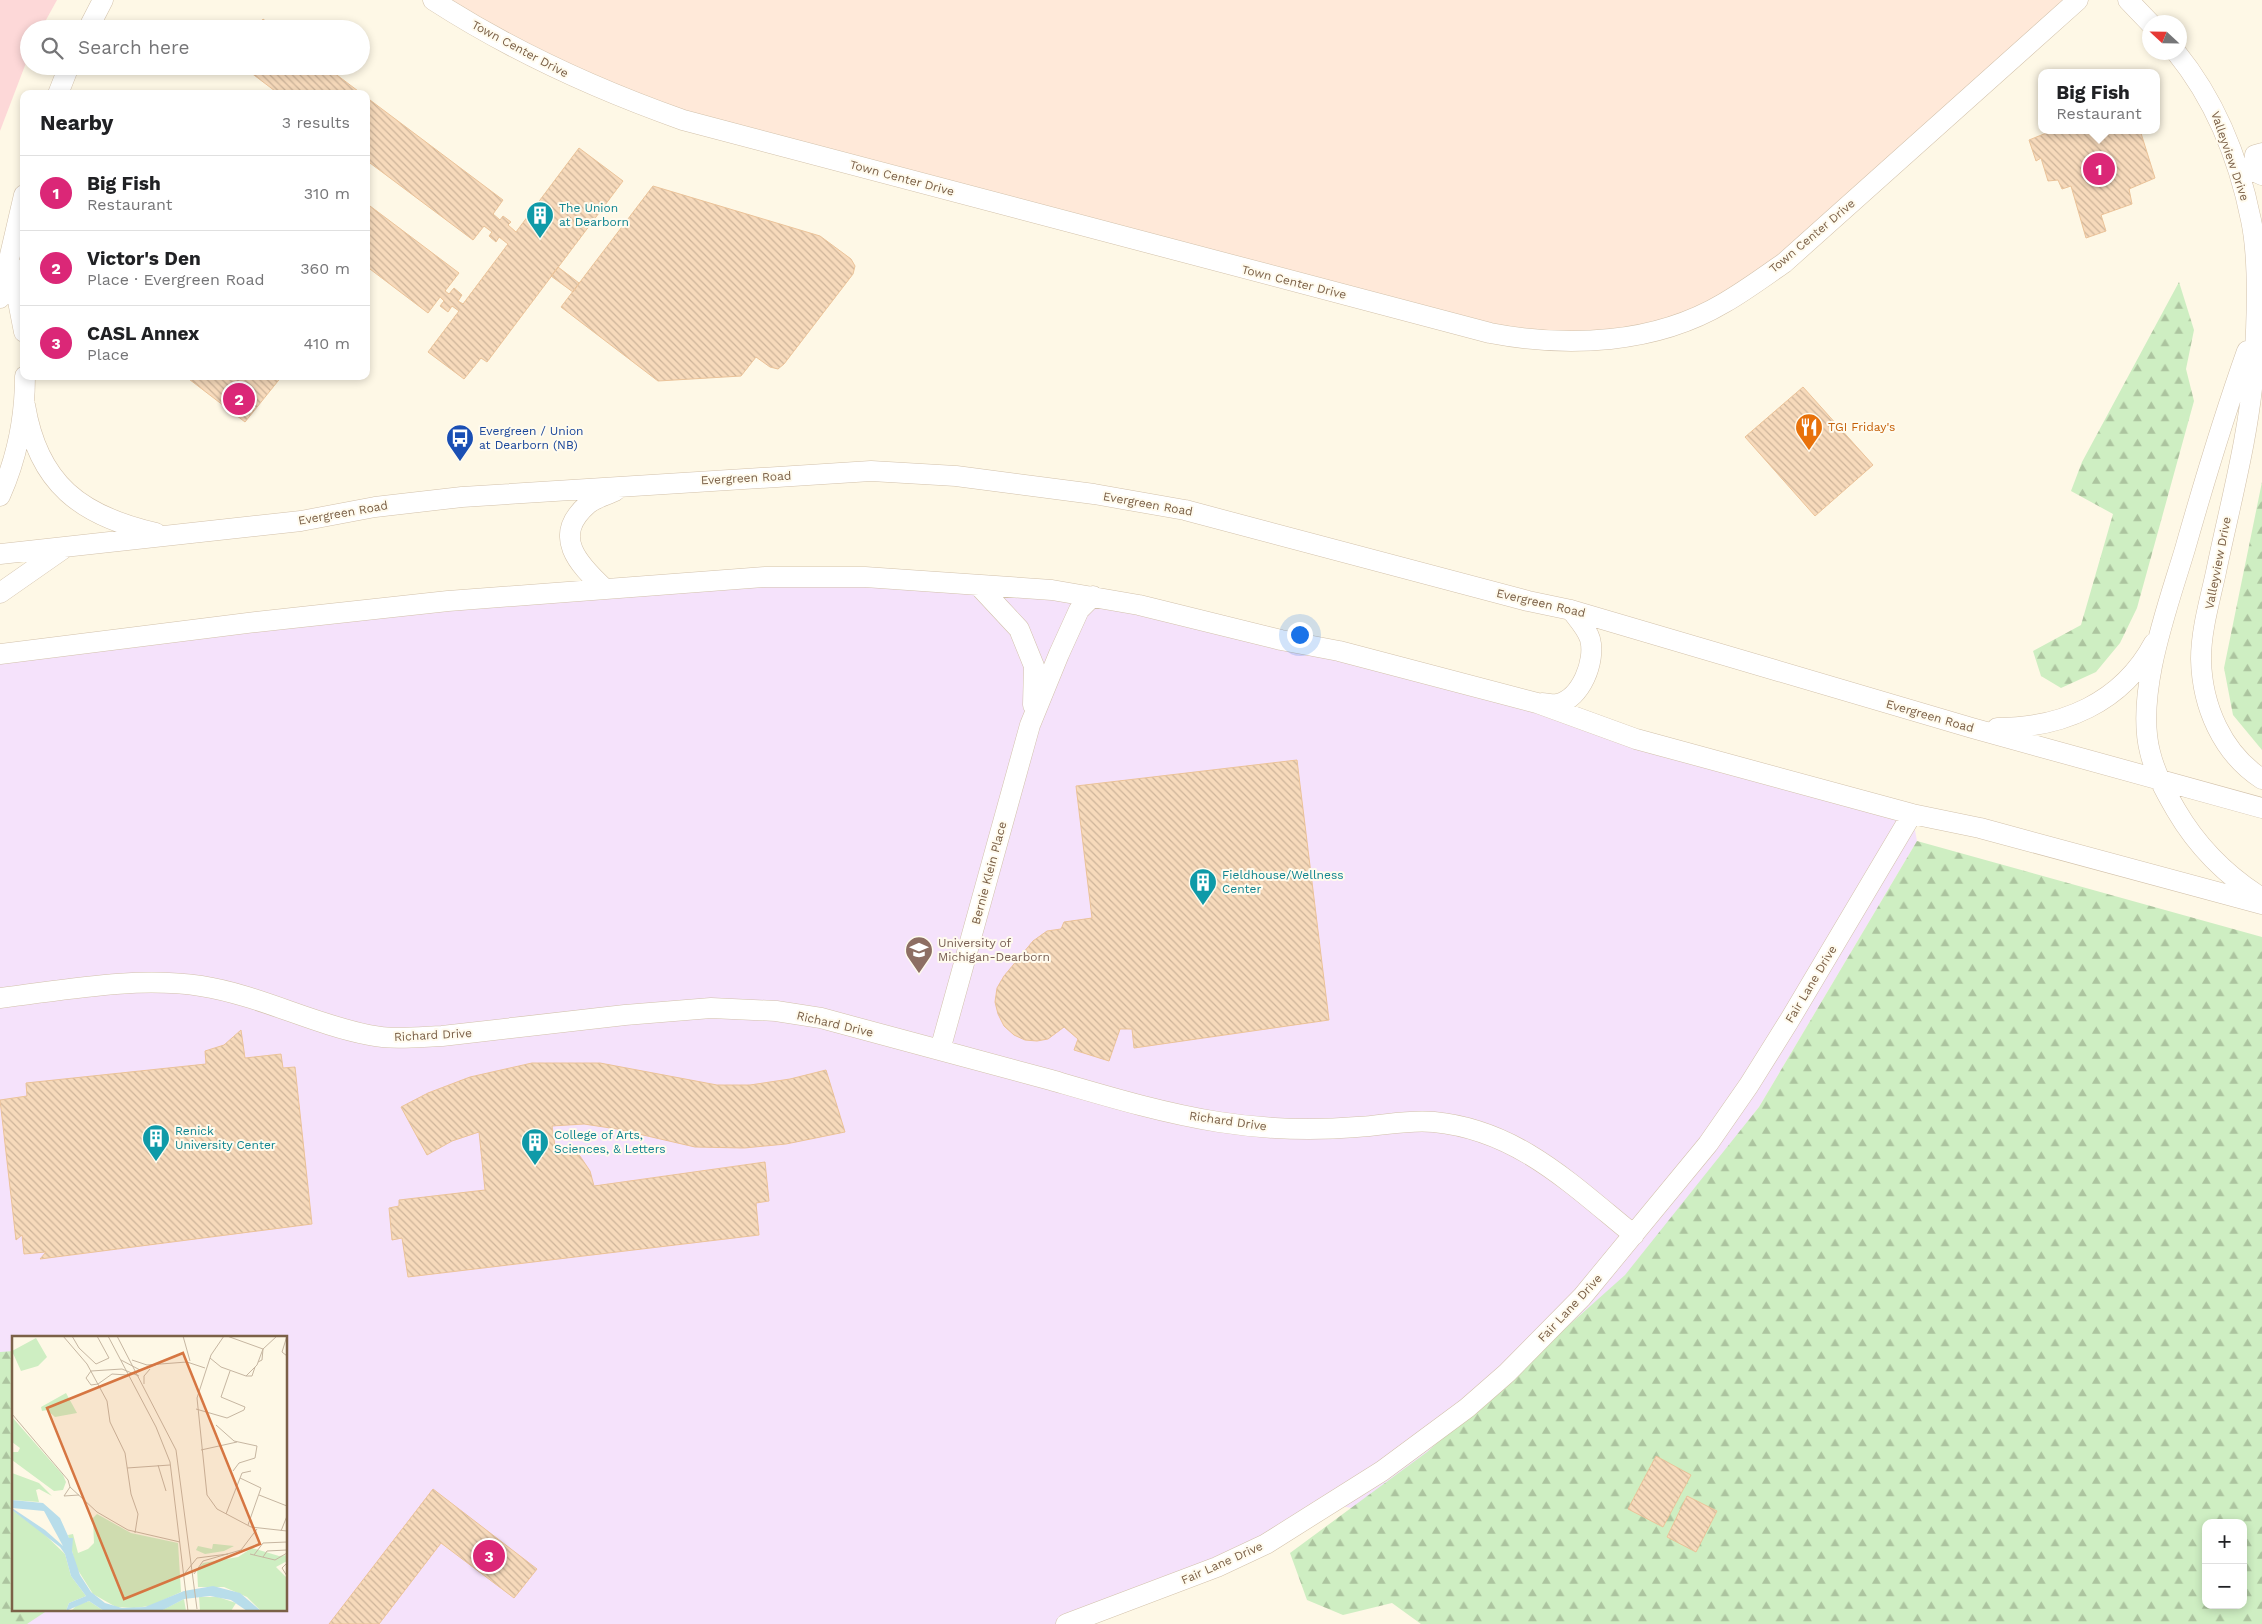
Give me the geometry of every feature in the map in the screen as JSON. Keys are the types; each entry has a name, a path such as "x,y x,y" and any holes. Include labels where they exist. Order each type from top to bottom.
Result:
{"street":[{"path":"93,20 103,0"},
{"name":"Town Center Drive","path":"433,0 514,49 566,74 624,99 683,120 744,138 1490,332 1544,341 1572,342 1633,336 1660,330 1702,314 1732,298 1784,262 2078,0"},
{"path":"2128,0 2142,15"},
{"name":"Valleyview Drive","path":"2181,60 2211,103 2251,174 2256,275 2254,367 2247,420 2208,607 2201,660 2207,700 2223,740 2234,754 2262,778"},
{"path":"60,90 65,75"},
{"path":"2251,174 2255,155 2262,153"},
{"path":"0,298 20,211"},
{"path":"9,256 20,312"},
{"name":"Valleyview Drive","path":"2254,330 2228,406 2160,630 2146,705 2149,750 2159,780 2180,818 2209,856 2245,887 2262,898"},
{"path":"25,380 25,405 29,428 38,455 50,474 70,495 88,509 108,519 170,536"},
{"path":"0,496 17,449 25,405"},
{"name":"Evergreen Road","path":"0,554 301,521 375,507 454,498 871,471 956,476 1094,494 1184,510 1528,602 1571,610 1972,728 2262,808"},
{"path":"606,589 585,570 572,553 569,532 576,516 589,503 626,486"},
{"path":"0,592 66,547"},
{"path":"0,654 256,622 439,602 765,577 865,577 1052,590 1139,605 1281,640 1339,651 1537,703 1636,739 1912,814 1980,828 2262,904"},
{"name":"Bernie Klein Place","path":"978,585 1018,628 1034,666 1034,696 1030,725"},
{"name":"Bernie Klein Place","path":"940,1050 1030,725 1079,610 1093,596"},
{"path":"1537,703 1558,704 1573,694 1586,677 1591,660 1590,639 1571,610"},
{"name":"Valleyview Drive","path":"1972,728 2023,728 2048,724 2072,717 2094,705 2115,690 2133,673 2149,653 2160,630"},
{"name":"Fair Lane Drive","path":"1066,1624 1245,1555 1382,1471 1460,1413 1507,1373 1562,1320 1708,1144 1749,1085 1912,814"},
{"name":"Richard Drive","path":"0,998 127,983 175,983 202,986 237,994 370,1036 402,1038 442,1036 683,1010 744,1009 821,1018 1158,1110 1219,1122 1316,1129 1357,1128 1414,1121 1454,1124 1510,1143 1543,1161 1634,1235"}],"shaded area":[{"path":"0,0 57,0 46,20 20,20 21,75 0,131"},
{"path":"433,0 2078,0 1784,262 1702,314 1544,341 683,120"},
{"name":"University of Michigan-Dearborn","path":"764,581 1019,593 1137,614 1354,664 1912,814 1917,841 1759,1107 1642,1257 1511,1399 1360,1509 1331,1505 1066,1624 0,1624 0,659 255,626"}],"green space":[{"path":"2179,282 2194,330 2186,369 2194,401 2137,608 2120,643 2096,672 2061,688 2041,676 2033,651 2081,625 2113,514 2071,491 2082,462"},
{"path":"2262,482 2262,750 2233,715 2224,668"},
{"path":"1917,841 2262,937 2262,1624 1421,1624 1392,1603 1343,1615 1307,1600 1290,1553 1427,1452 1625,1275 1759,1107"},
{"path":"12,1351 12,1612 45,1612 27,1624 0,1624 0,1352"}],"building":[{"path":"254,75 337,75 357,90 274,90"},
{"name":"The Union at Dearborn","path":"370,100 503,200 493,214 500,220 503,216 511,222 508,225 516,232 579,148 623,181 487,362 481,358 464,379 428,352 459,311 452,306 448,312 440,306 444,301 440,297 428,313 370,269 370,206 459,273 445,291 449,294 454,288 462,295 458,301 463,304 508,244 499,237 496,242 489,236 492,232 484,226 473,240 370,163"},
{"path":"2044,134 2141,134 2155,178 2129,189 2132,204 2101,215 2106,231 2086,238 2071,186 2062,189 2058,180 2048,181 2041,158 2036,161 2029,140"},
{"path":"653,186 820,236 851,259 855,266 853,274 784,364 778,369 770,367 756,357 741,376 658,381 561,307"},
{"path":"558,267 579,283 573,292 551,276"},
{"path":"190,380 279,380 245,422"},
{"name":"TGI Friday's","path":"1803,387 1873,465 1815,516 1745,437"},
{"name":"Fieldhouse/Wellness Center","path":"1297,760 1329,1020 1134,1048 1132,1029 1120,1029 1109,1061 1074,1050 1078,1039 1064,1027 1048,1039 1037,1041 1025,1040 1014,1035 1004,1026 995,1002 997,988 1004,976 1033,941 1047,931 1061,929 1064,922 1092,918 1076,786"},
{"name":"Renick University Center","path":"241,1030 245,1058 281,1054 283,1068 295,1067 312,1224 40,1259 46,1252 24,1254 22,1235 16,1240 0,1100 27,1096 26,1083 206,1064 205,1051 224,1045"},
{"name":"College of Arts, Sciences, & Letters","path":"532,1063 600,1063 717,1085 750,1085 790,1079 826,1070 845,1132 786,1144 744,1148 695,1147 617,1129 584,1124 552,1126 555,1146 580,1156 590,1171 594,1186 765,1162 769,1201 756,1203 759,1235 408,1277 402,1238 392,1240 389,1208 399,1206 399,1200 485,1190 479,1132 452,1141 427,1155 401,1107 428,1093 470,1077"},
{"path":"1656,1456 1691,1475 1663,1527 1628,1509"},
{"path":"433,1489 537,1569 514,1598 441,1543 379,1624 329,1624"},
{"path":"1687,1496 1717,1511 1696,1552 1667,1537"}],"place":[{"name":"Big Fish","path":"2099,169"},
{"name":"The Union at Dearborn","path":"540,239"},
{"name":"Victor's Den","path":"239,399"},
{"name":"TGI Friday's","path":"1809,451"},
{"name":"Evergreen / Union at Dearborn (NB)","path":"460,462"},
{"name":"Fieldhouse/Wellness Center","path":"1203,906"},
{"name":"University of Michigan-Dearborn","path":"919,974"},
{"name":"Renick University Center","path":"156,1162"},
{"name":"College of Arts, Sciences, & Letters","path":"535,1166"},
{"name":"CASL Annex","path":"489,1556"}]}
